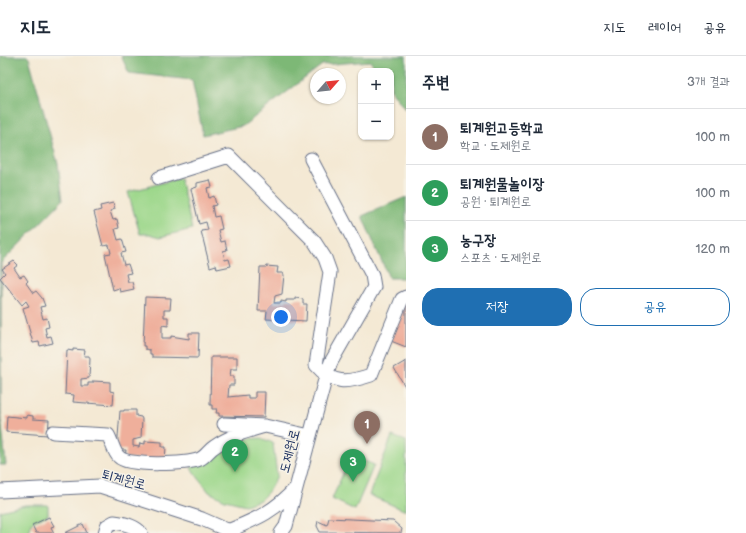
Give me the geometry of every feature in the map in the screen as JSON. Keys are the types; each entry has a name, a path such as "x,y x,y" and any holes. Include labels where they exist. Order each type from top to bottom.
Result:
{"street":[{"path":"159,178 229,156 314,241 325,258 330,272 316,365 326,376 351,382 371,375 402,299 406,297"},
{"name":"도제원로","path":"281,533 286,526 331,362 374,287 372,275 311,160"},
{"path":"224,424 265,426 310,436"},
{"path":"53,432 108,436 118,457 125,461 153,464 184,462 202,458 214,447 234,436 265,426"},
{"name":"퇴계원로","path":"0,491 100,486 202,519 231,532"},
{"path":"231,532 259,518 278,506 296,488"},
{"path":"202,519 206,533"},
{"path":"105,533 107,526 114,522 122,522 139,530 141,533"}],"green space":[{"path":"0,56 27,56 29,58 58,164 63,200 1,263 1,417 6,465 0,465"},
{"path":"121,56 406,56 406,111 394,94 394,68 375,68 370,61 322,65 318,68 310,68 310,74 243,126 203,135 192,80 129,73"},
{"path":"180,178 192,229 160,237 150,234 140,234 128,192"},
{"path":"406,197 406,278 389,278 362,216"},
{"path":"392,436 406,441 406,511 369,495"},
{"path":"261,438 273,443 277,476 268,492 260,500 246,505 225,500 209,492 191,468 227,444 245,439"},
{"path":"351,455 374,465 355,510 332,499"},
{"path":"25,505 48,505 48,515 32,522 29,533 0,533 0,511"}],"building":[{"path":"210,180 212,187 207,188 209,198 214,196 216,205 212,206 214,217 219,216 222,229 218,230 221,242 225,241 227,250 223,251 225,260 229,259 231,266 217,269 216,265 210,267 201,231 208,230 206,222 199,224 191,189 197,187 197,183"},
{"path":"113,203 115,209 110,211 113,220 117,219 119,228 115,229 118,240 122,239 126,252 121,253 124,265 128,264 131,273 126,274 128,282 132,282 134,289 120,292 119,288 113,290 105,254 111,253 109,245 103,246 94,212 101,210 100,206"},
{"path":"14,261 18,265 14,268 20,277 24,275 28,281 26,283 33,293 36,291 42,298 45,306 40,307 43,319 47,318 49,327 45,328 47,337 51,336 53,343 40,346 39,342 33,343 23,308 29,306 26,301 22,305 0,278 5,273 2,269"},
{"path":"260,267 278,267 277,273 283,273 284,275 282,294 275,296 274,303 281,303 281,301 286,302 286,300 295,300 295,298 303,299 303,304 307,304 306,321 266,319 267,311 258,311"},
{"path":"145,297 171,298 170,310 164,310 164,317 168,317 168,326 162,325 162,338 171,338 171,336 189,339 189,333 199,333 198,358 152,357 150,350 145,349 145,346 143,346"},
{"path":"406,301 406,347 391,341"},
{"path":"73,349 85,350 84,356 89,356 90,359 89,378 81,379 81,386 88,386 88,383 93,383 93,381 110,382 110,391 114,392 113,405 73,402 74,395 65,394 67,350 73,351"},
{"path":"211,357 237,357 237,369 231,369 230,376 234,376 234,385 229,385 228,397 248,395 248,398 255,398 255,392 265,392 264,417 219,416 219,413 216,413 217,409 212,409 212,405 210,405"},
{"path":"406,361 406,388 394,368"},
{"path":"136,410 136,416 141,417 142,419 141,438 133,440 133,446 139,447 140,443 145,444 145,441 162,442 162,447 166,447 165,460 125,458 126,450 117,450 120,411"},
{"path":"27,415 33,416 33,419 49,420 48,435 6,432 7,416 27,418"},
{"path":"49,517 54,526 51,527 54,533 36,533 32,525"},
{"path":"329,518 393,521 402,529 401,533 320,532 317,526 318,521 327,525"},
{"path":"83,524 87,533 65,533"}],"place":[{"name":"퇴계원고등학교","path":"367,444"},
{"name":"퇴계원물놀이장","path":"235,472"},
{"name":"농구장","path":"353,482"}]}
